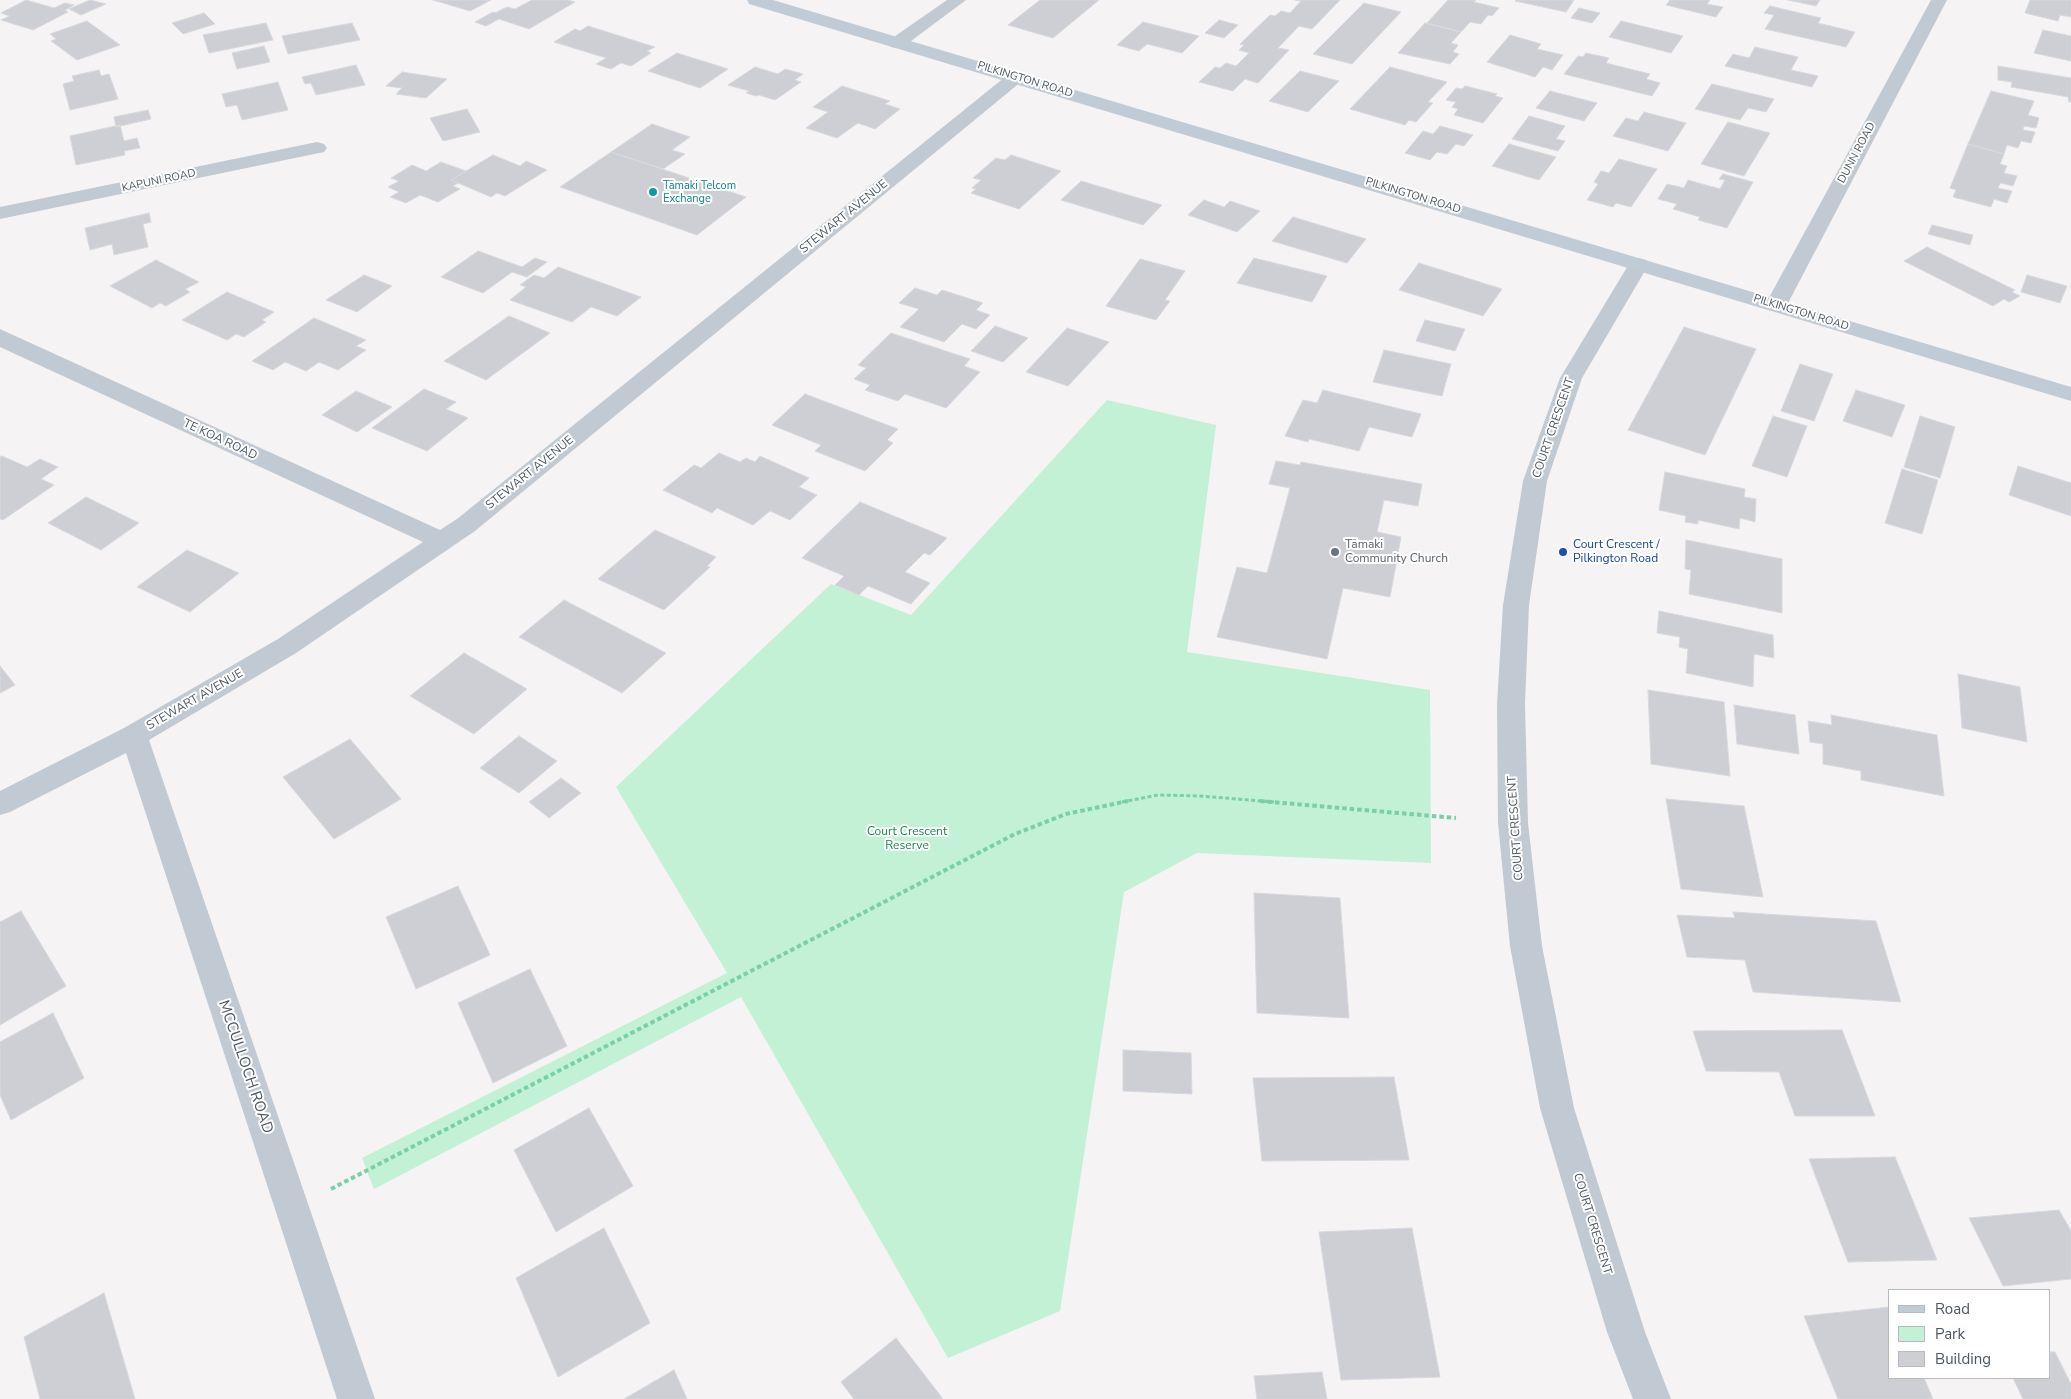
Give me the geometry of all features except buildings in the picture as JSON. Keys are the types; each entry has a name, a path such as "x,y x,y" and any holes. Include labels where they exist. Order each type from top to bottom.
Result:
{"street":[{"name":"PILKINGTON ROAD","path":"755,0 2071,394"},
{"path":"898,43 958,0"},
{"name":"DUNN ROAD","path":"1776,305 1939,0"},
{"name":"STEWART AVENUE","path":"0,804 134,736 287,646 473,519 1016,77"},
{"name":"KAPUNI ROAD","path":"0,213 317,148"},
{"name":"COURT CRESCENT","path":"1638,264 1571,378 1535,481 1516,605 1511,704 1513,823 1526,946 1557,1108 1626,1332 1652,1399"},
{"name":"TE KOA ROAD","path":"2,340 442,541"},
{"name":"MCCULLOCH ROAD","path":"134,736 356,1399"}],"path":[{"path":"326,1192 1015,834 1066,814 1158,795 1200,796 1456,818"}],"green space":[{"name":"Court Crescent Reserve","path":"1107,400 1216,425 1187,652 1430,690 1431,863 1197,853 1124,892 1060,1311 948,1358 741,997 374,1189 362,1158 727,973 616,787 831,584 911,615"}],"place":[{"name":"Tāmaki Telcom Exchange","path":"653,192"},
{"name":"Tāmaki Community Church","path":"1335,552"},
{"name":"Court Crescent / Pilkington Road","path":"1563,552"}]}
